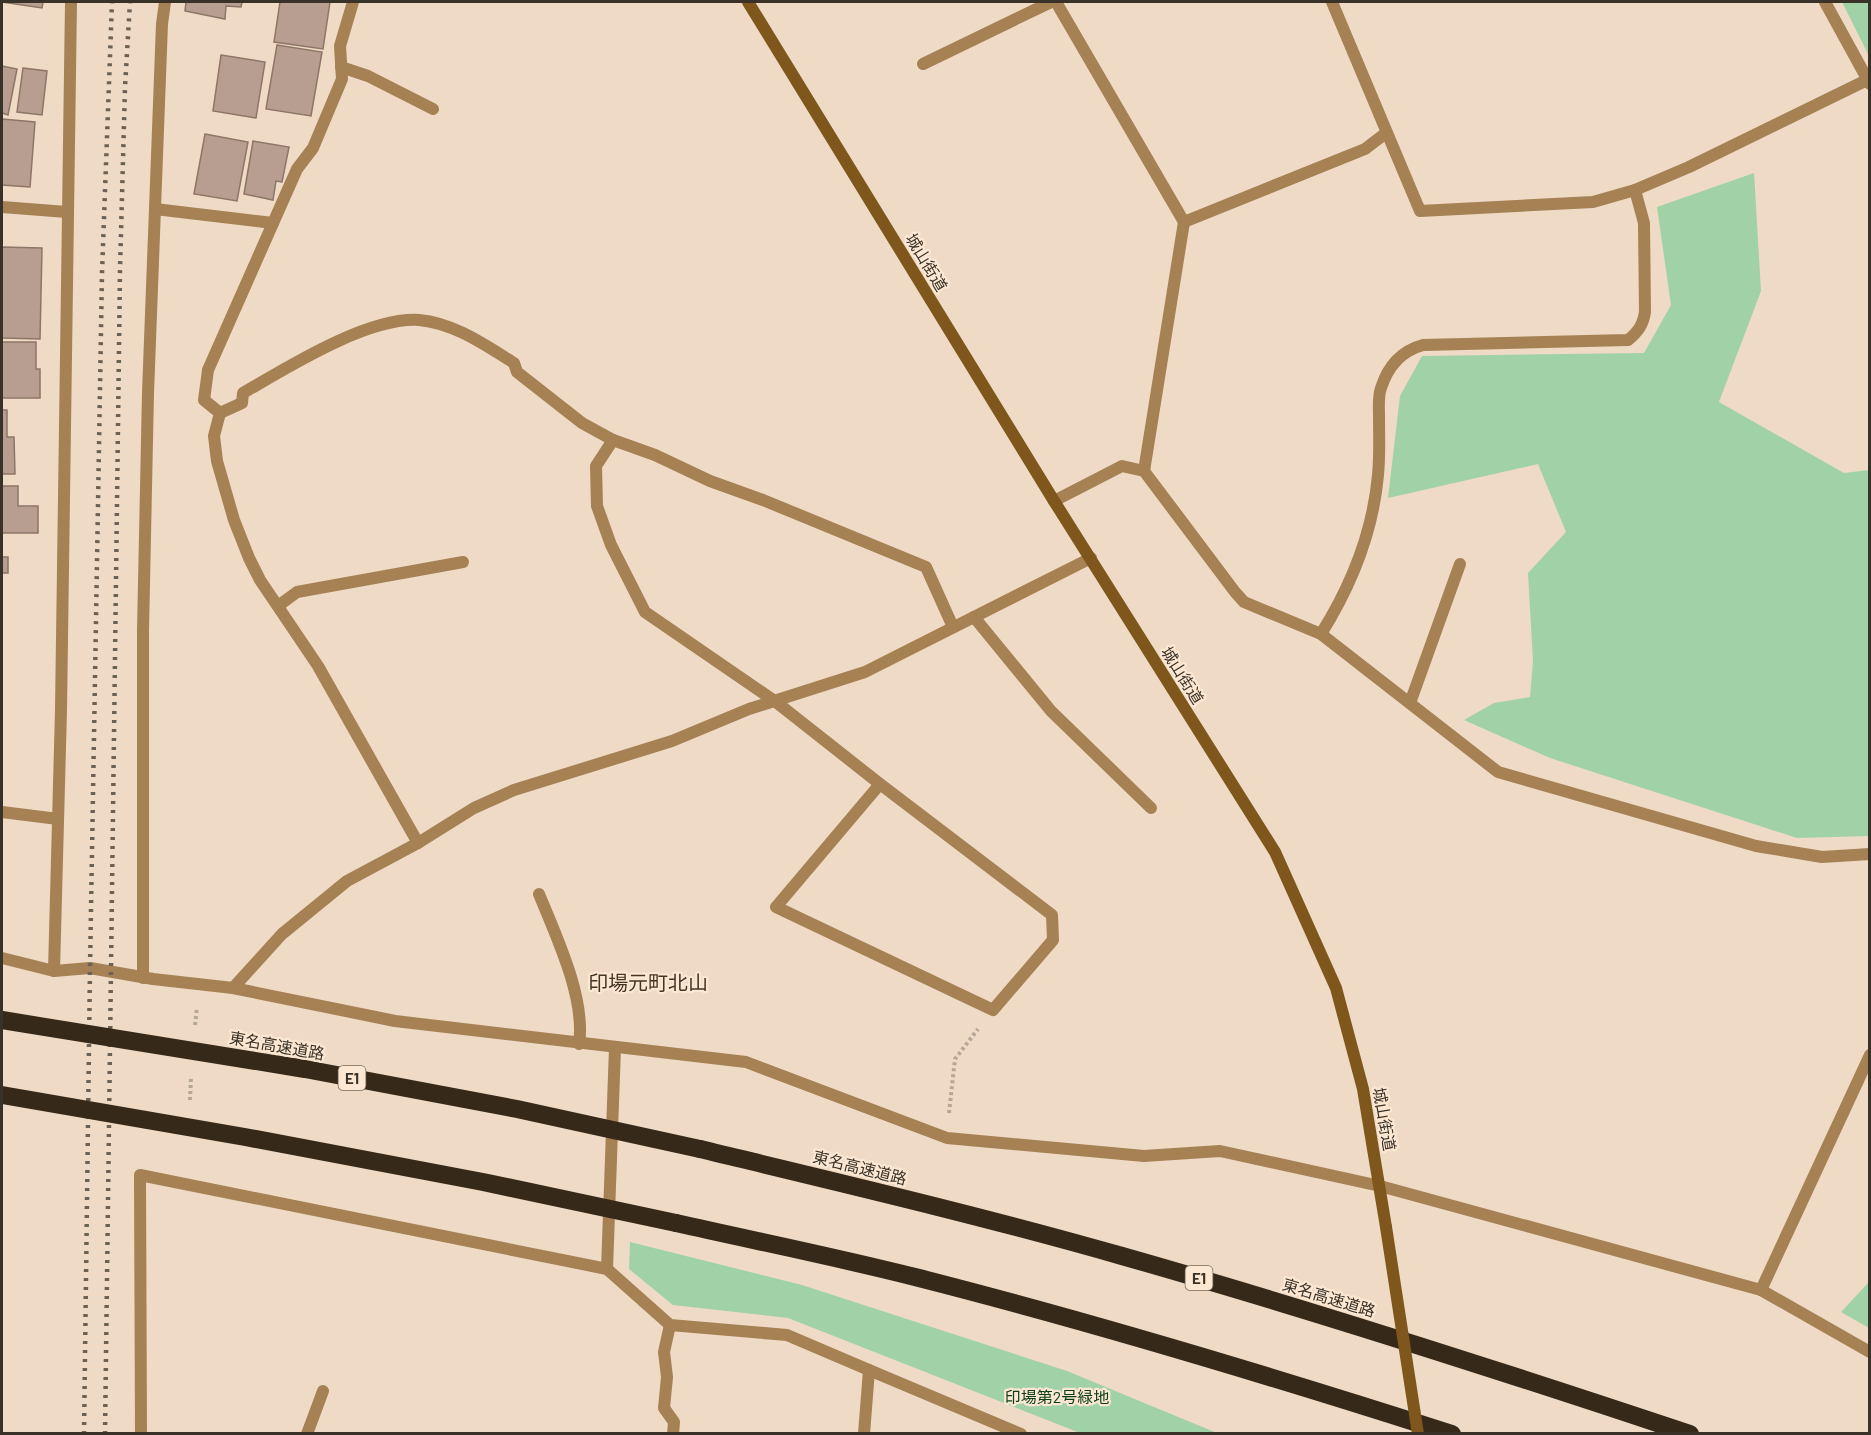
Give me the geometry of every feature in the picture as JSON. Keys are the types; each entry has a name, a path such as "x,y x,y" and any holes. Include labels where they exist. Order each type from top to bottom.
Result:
{"highway":[{"name":"東名高速道路","path":"2,1020 316,1071 517,1109 700,1149 936,1205 1120,1255 1326,1316 1518,1376 1689,1434"},
{"path":"2,1095 483,1182 915,1277 1140,1338 1299,1385 1452,1434"}],"street":[{"path":"54,971 61,710 71,2"},
{"path":"143,978 144,619 148,393 162,24 165,2"},
{"path":"220,413 204,400 208,370 297,169 313,148 342,79 340,46 353,2"},
{"name":"城山街道","path":"748,2 1054,501 1275,852 1336,988 1363,1089 1418,1434"},
{"path":"923,64 1051,2"},
{"path":"1056,2 1184,222 1144,471"},
{"path":"1332,2 1420,211 1593,202 1635,190 1689,167 1868,82 1825,2"},
{"path":"341,67 368,76 433,109"},
{"path":"1184,222 1365,149 1386,133"},
{"path":"1322,633 1342,600 1361,550 1373,509 1378,475 1379,392 1387,372 1407,349 1423,345 1628,340 1644,322 1645,312 1644,223 1635,190"},
{"path":"2,207 67,212"},
{"path":"155,210 273,223"},
{"path":"220,413 242,403 243,393 314,352 388,322 419,320 448,327 477,339 514,363 517,372 582,423 613,440 656,455 710,481 763,500 926,567 953,627"},
{"path":"220,413 214,436 217,461 249,558 318,666 418,843"},
{"path":"613,440 596,466 597,506 610,545 645,612 777,702 1052,915 1053,940 993,1010 776,907 880,784"},
{"path":"1054,501 1122,466 1144,471 1244,602 1322,633 1498,772 1756,846 1822,857 1869,854"},
{"path":"233,988 282,934 347,881 418,843 474,808 514,790 672,741 749,709 777,702 865,672 1091,558"},
{"path":"278,606 297,592 463,562"},
{"path":"1410,703 1460,564"},
{"path":"974,617 1051,711 1151,808"},
{"path":"2,812 57,819"},
{"path":"539,894 573,983 581,1029 579,1044"},
{"path":"2,958 54,971 90,968 143,978 233,988 395,1022 746,1062 947,1138 1144,1156 1220,1151 1380,1186 1761,1290 1869,1352"},
{"path":"607,1269 615,1048"},
{"path":"1761,1290 1869,1055"},
{"path":"141,1434 140,1175 607,1269 670,1324 787,1335 1021,1434"},
{"path":"670,1324 664,1352 667,1377 663,1407 674,1422 673,1434"},
{"path":"864,1434 868,1370"},
{"path":"307,1434 323,1391"}],"path":[{"path":"195,1033 198,984"},
{"path":"947,1138 955,1059 993,1010"},
{"path":"190,1101 192,1067"}],"green space":[{"path":"1842,2 1869,2 1869,56"},
{"path":"1754,173 1761,291 1719,402 1844,473 1869,470 1869,836 1797,838 1550,758 1464,720 1494,703 1530,697 1533,661 1528,573 1566,532 1538,464 1388,498 1400,396 1422,356 1644,353 1671,305 1657,207"},
{"name":"印場第2号緑地","path":"630,1242 802,1285 1067,1371 1217,1433 1080,1433 788,1318 673,1305 629,1269"},
{"path":"1869,1282 1869,1328 1841,1312"}],"building":[{"path":"2,2 43,2 42,8"},
{"path":"186,2 242,2 241,7 226,6 225,19 185,11"},
{"path":"280,2 330,2 323,49 274,42"},
{"path":"277,45 322,52 311,116 266,109"},
{"path":"221,55 265,62 256,118 213,111"},
{"path":"2,66 17,69 8,115 2,113"},
{"path":"23,68 47,71 42,115 17,112"},
{"path":"2,119 35,122 30,187 2,185"},
{"path":"205,134 248,142 237,201 194,194"},
{"path":"253,141 289,147 282,182 276,181 273,200 244,194"},
{"path":"2,247 42,248 40,339 2,338"},
{"path":"2,342 36,342 36,369 40,369 40,398 2,398"},
{"path":"2,410 7,410 7,437 14,437 15,474 2,474"},
{"path":"2,486 18,486 18,506 38,506 38,533 2,533"},
{"path":"2,557 8,557 8,573 2,573"}],"railway":[{"path":"84,1434 102,273 112,2"},
{"path":"105,1434 120,270 125,87 130,2"}],"district":[{"name":"印場元町北山","path":"648,982"}]}
